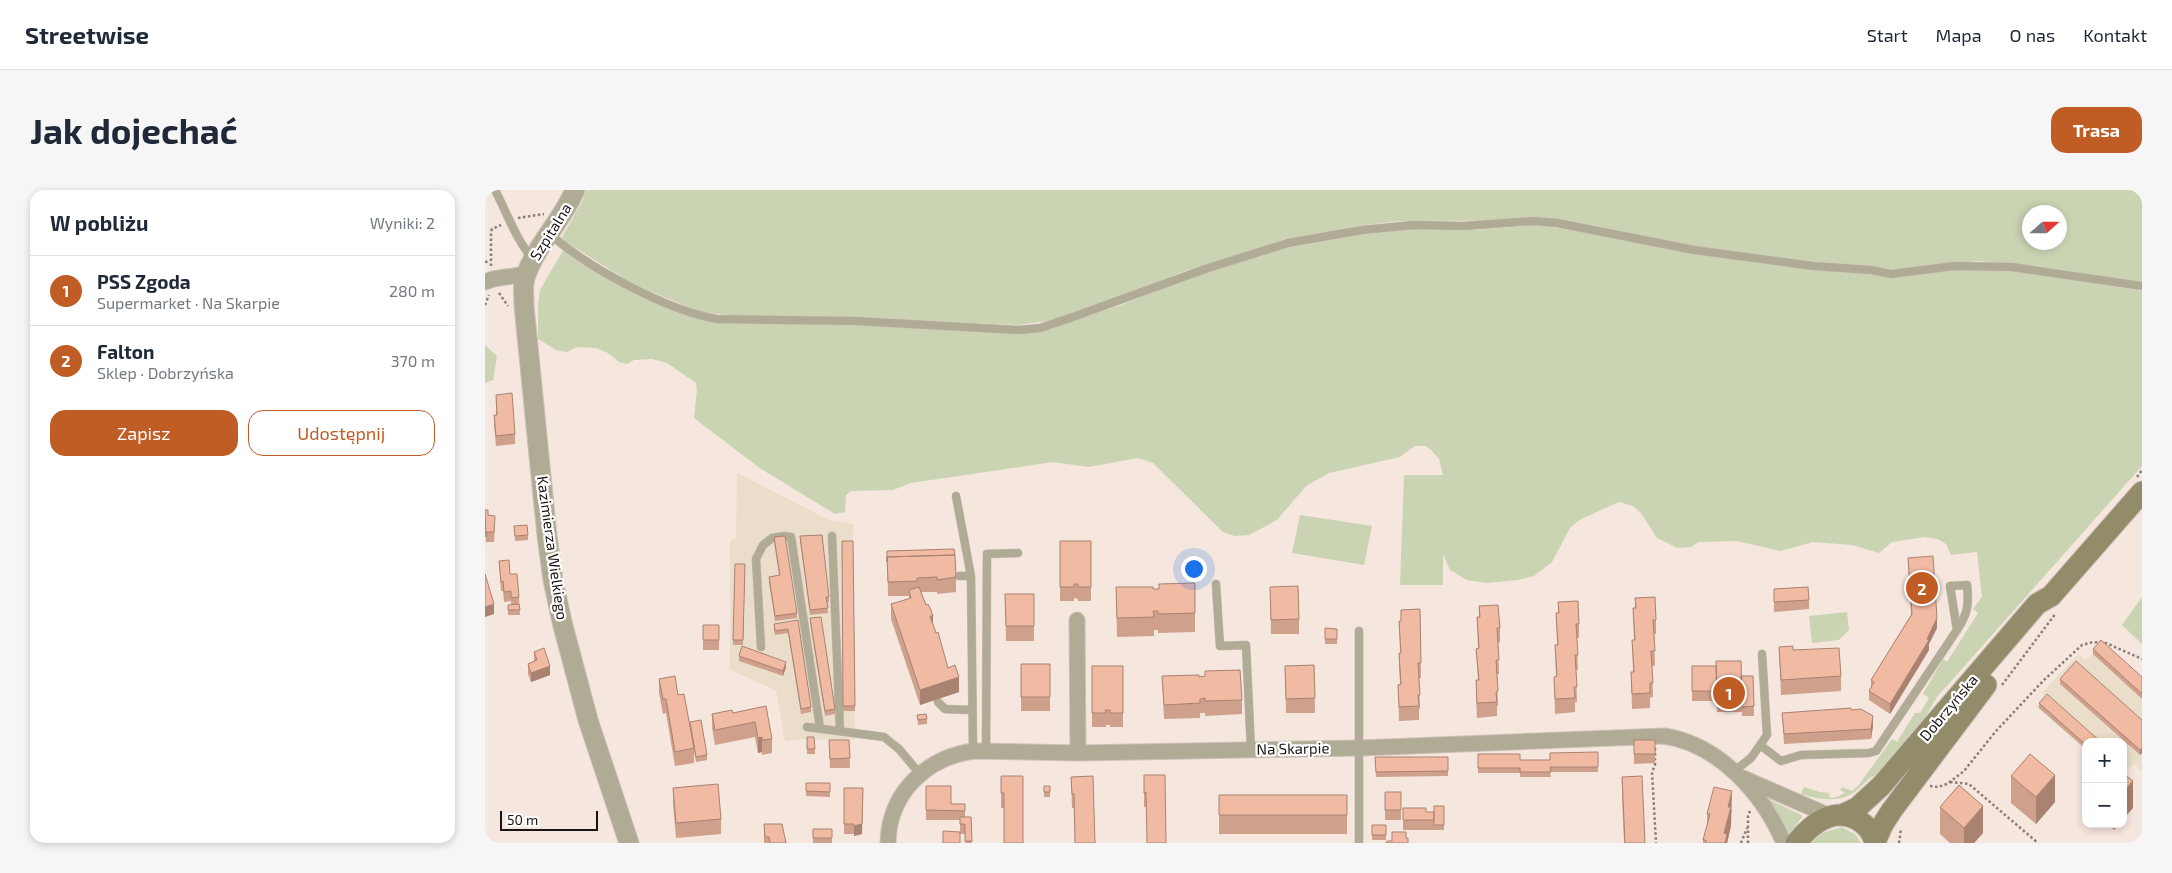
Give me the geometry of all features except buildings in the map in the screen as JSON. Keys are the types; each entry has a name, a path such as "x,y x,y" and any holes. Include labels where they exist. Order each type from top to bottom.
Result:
{"main road":[{"name":"Dobrzyńska","path":"1875,842 1892,810 1958,721 2142,492"},
{"name":"Dobrzyńska","path":"1797,843 1812,827 1857,808 1881,786 2037,604 2056,601"},
{"path":"1836,816 1855,818 1862,822 1870,830 1875,842"}],"street":[{"name":"Szpitalna","path":"529,267 569,204 575,190"},
{"path":"485,282 529,267"},
{"name":"Kazimierza Wielkiego","path":"529,267 524,306 553,580 588,720 629,843"},
{"path":"1077,620 1078,753"},
{"name":"Na Skarpie","path":"888,843 895,806 909,784 920,774 957,753 980,751 1078,753 1360,748 1664,736 1673,737 1698,746 1736,774"},
{"path":"1736,774 1836,816"},
{"path":"1736,774 1762,803 1775,823 1784,843"}],"lane":[{"path":"495,190 511,220 529,267"},
{"path":"550,234 566,248 628,285 701,316 717,319 856,321 1020,330 1040,328 1208,268 1288,244 1362,230 1414,225 1463,226 1542,222 1694,250 1813,266 1871,270 1891,274 1953,266 2012,266 2142,286"},
{"path":"956,496 971,576 972,710 980,751"},
{"path":"761,646 757,559 763,545 772,538 784,536 791,538 821,728"},
{"path":"832,536 840,731"},
{"path":"980,751 987,554 1018,552"},
{"path":"959,576 971,576"},
{"path":"1215,584 1220,646 1246,645 1251,750"},
{"path":"1760,745 1781,761 1801,755 1869,753 1876,751 1957,630 1963,621 1969,604 1967,585 1950,586 1957,630"},
{"path":"1359,631 1359,843"},
{"path":"1736,774 1751,758 1767,735 1762,654"},
{"path":"938,702 945,709 972,710"},
{"path":"807,726 884,737 899,749 920,774"}],"path":[{"path":"485,262 490,261 492,229 511,220 549,214"},
{"path":"2001,688 2056,601"},
{"path":"1929,786 1938,787 1950,782 1964,771 1995,731 2044,680 2083,645 2093,642 2106,643 2142,659"},
{"path":"1655,743 1655,765 1651,772 1655,843"},
{"path":"1950,782 1969,784 2038,843"},
{"path":"1741,843 1747,827"}],"shaded area":[{"path":"737,473 829,520 853,524 855,740 803,739 785,741 776,690 730,670 730,541 736,538"},
{"path":"2101,645 2142,682 2142,771 2134,764 2127,771 2127,738 2082,738 2082,747 2037,707 2046,697 2042,693 2078,654 2086,661"}],"green space":[{"path":"586,190 2142,190 2142,284 2063,270 1979,261 1904,270 1829,264 1694,246 1557,220 1401,221 1365,225 1287,239 1182,272 1110,301 1054,320 1019,325 835,317 727,315 700,312 633,284 566,242 562,237 583,200"},
{"path":"1538,225 1880,276 1900,277 1969,268 2013,270 2142,291 2142,466 1937,697 1924,719 1874,776 1850,795 1836,799 1822,799 1801,794 1804,787 1829,793 1830,798 1845,793 1840,790 1842,787 1852,791 1858,786 1892,739 1897,742 1915,713 1920,713 1929,698 1923,694 1943,659 1947,662 1978,613 1973,609 1982,597 1977,552 1951,555 1946,544 1938,539 1925,537 1892,542 1879,553 1852,545 1813,542 1780,551 1737,541 1698,542 1691,547 1678,548 1657,538 1641,513 1633,506 1619,502 1579,520 1570,528 1552,562 1534,576 1518,580 1486,583 1467,580 1450,570 1443,554 1443,585 1400,585 1404,475 1443,475 1439,459 1426,446 1415,446 1400,457 1329,473 1306,486 1277,520 1249,535 1235,536 1223,532 1153,463 1138,458 1089,467 1053,462 911,483 893,490 851,491 846,495 845,512 835,514 761,469 694,418 696,383 667,363 652,359 634,360 627,364 619,362 608,353 596,348 577,347 567,352 556,350 538,339 540,290 564,249 618,283 655,303 695,318 715,322 855,324 977,331 1045,330 1121,305 1213,269 1285,248 1390,229 1438,228 1475,230"},
{"path":"485,345 497,356 493,380 485,383"},
{"path":"1300,515 1372,526 1364,565 1292,553"},
{"path":"2142,597 2142,644 2122,625"},
{"path":"1847,612 1849,630 1839,640 1812,643 1809,616"},
{"path":"1766,798 1803,816 1789,834 1786,834"},
{"path":"1842,827 1856,835 1861,843 1811,843 1822,833"}],"place":[{"name":"Falton","path":"1922,588"},
{"name":"PSS Zgoda","path":"1729,693"}]}
